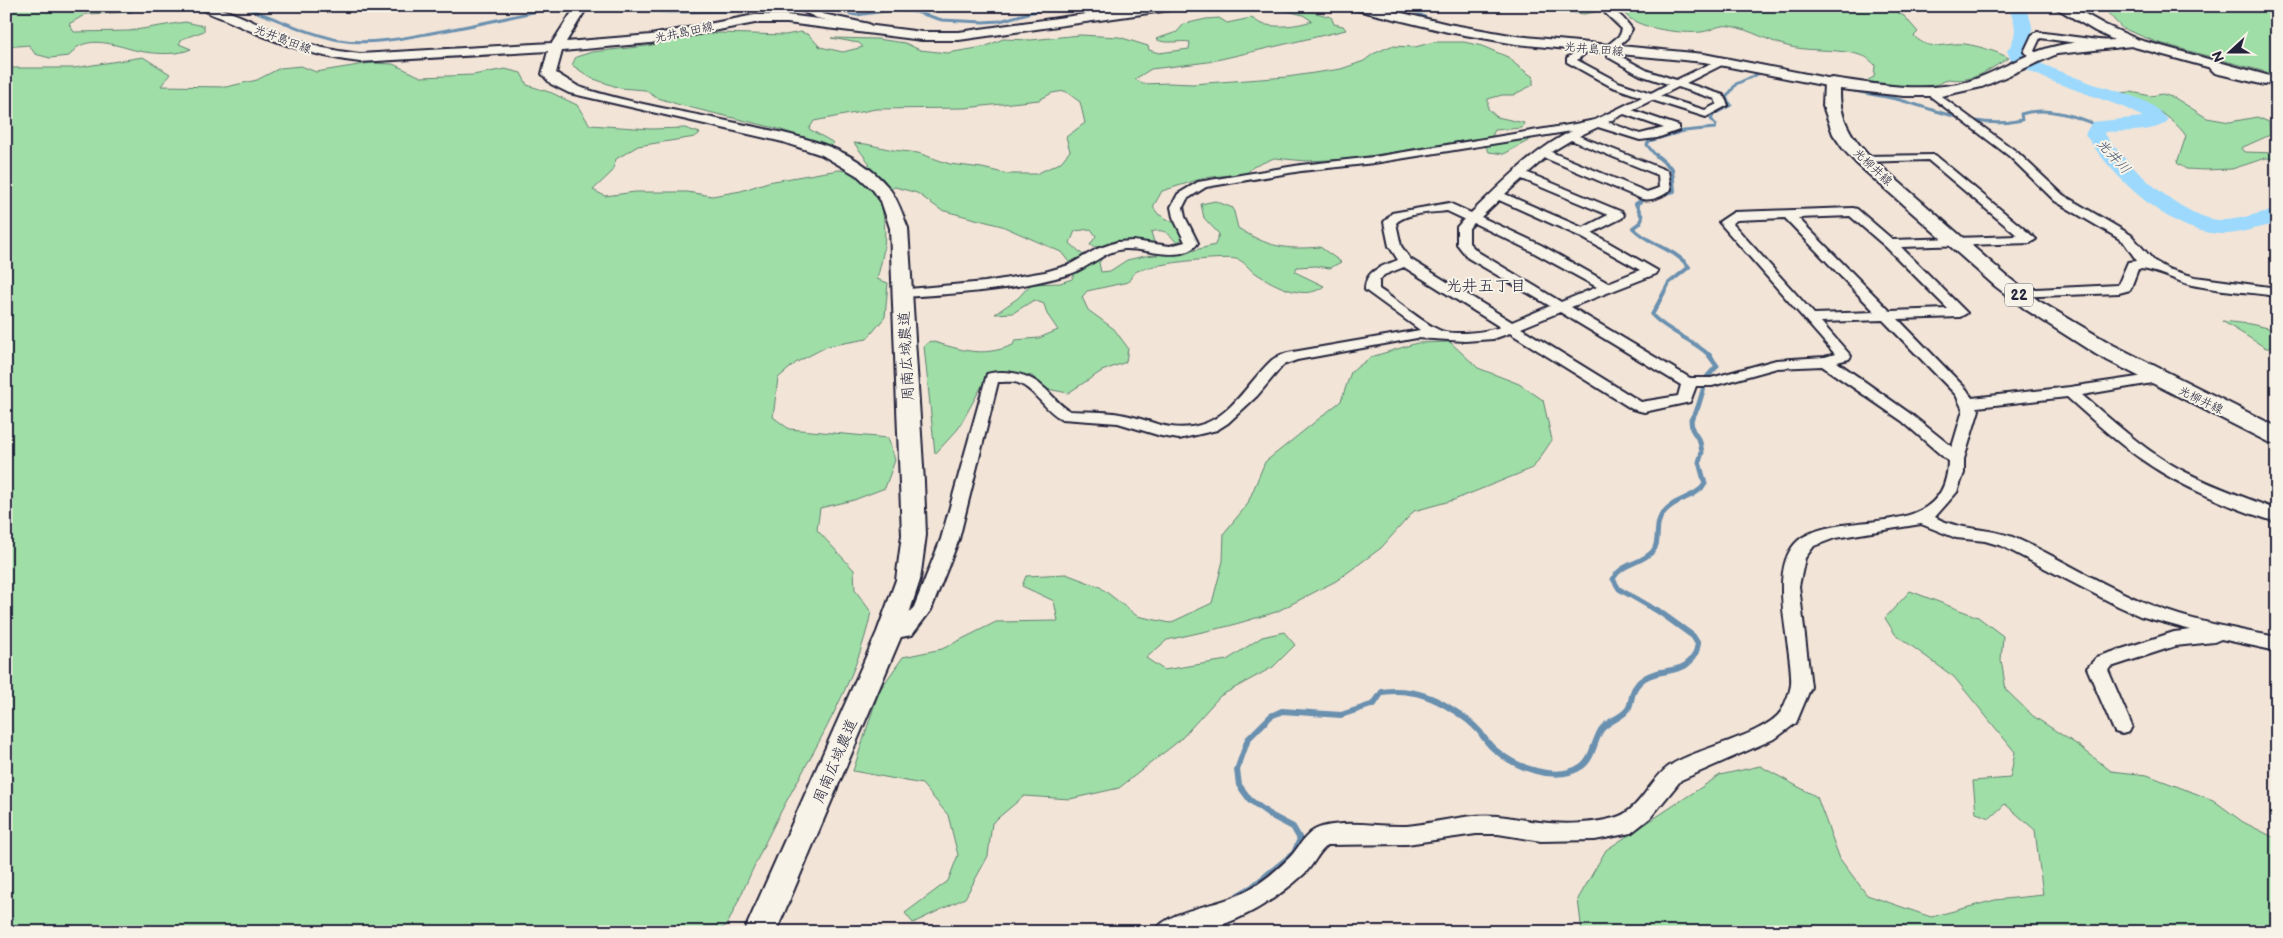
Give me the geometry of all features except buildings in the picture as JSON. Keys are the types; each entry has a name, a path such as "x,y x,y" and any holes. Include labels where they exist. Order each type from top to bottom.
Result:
{"main road":[{"name":"光井島田線","path":"205,6 250,27 312,50 340,57 412,56 631,42 755,19 787,19 922,36 959,36 1170,6"},
{"name":"周南広域農道","path":"582,6 549,65 549,74 557,82 570,89 802,143 824,150 849,162 866,174 880,188 892,208 899,228 914,535 908,580 890,632 760,932"},
{"name":"光井島田線","path":"1357,6 1477,34 1582,48 1723,61 1832,83"},
{"path":"2060,6 2100,28 2132,42 2277,83"},
{"path":"1832,83 1889,91 1930,91 1974,84 2027,60 2056,50 2132,42"},
{"name":"光柳井線","path":"1832,83 1830,106 1835,120 1841,134 1862,159 2018,294 2072,330 2158,378 2277,437"}],"street":[{"path":"795,6 831,19 866,26 868,29"},
{"path":"1582,48 1582,52 1570,60 1614,84 1706,114 1723,105 1719,97 1644,72 1611,55 1614,50 1613,45 1624,36 1627,29 1622,21 1602,6"},
{"path":"1699,382 1562,308 1473,256 1464,244 1462,234 1463,227 1472,218 1543,153 1570,136 1723,61"},
{"path":"1930,91 2020,159 2040,182 2059,198 2136,245 2140,256 2149,264"},
{"path":"903,293 1014,283 1067,271 1105,250 1125,245 1166,249 1189,246 1192,243 1191,238 1179,217 1178,207 1182,198 1192,189 1216,181 1300,168 1381,159 1576,127 1590,122 1599,122 1641,137 1675,128 1623,110"},
{"path":"1543,153 1646,196 1659,193 1664,189 1664,172 1570,136"},
{"path":"1862,159 1931,157 2030,239 1890,244"},
{"path":"1520,174 1618,215 1583,233"},
{"path":"890,632 905,630 922,610 950,539 992,377 1022,379 1038,390 1059,412 1067,416 1119,418 1167,433 1179,434 1211,428 1223,420 1252,393 1278,362 1293,356 1368,344 1400,336 1435,334 1465,337 1494,335 1651,272 1583,233 1497,194"},
{"path":"1608,288 1536,248 1449,207 1440,207 1396,216 1390,222 1395,246 1405,262 1637,406 1644,407 1685,399 1689,386 1699,382 1776,364 1825,361 1844,356 1725,222 1734,216 1853,212 1890,244 1960,313 1812,318"},
{"path":"1167,932 1180,925 1231,910 1259,897 1298,865 1312,844 1324,836 1342,834 1407,835 1476,824 1498,825 1541,832 1595,831 1623,826 1642,812 1674,774 1769,732 1789,717 1801,687 1790,586 1796,557 1808,542 1832,533 1902,523 1922,518 1949,492 1956,473 1956,459 1971,410 1969,404 1888,316 1789,215"},
{"path":"1405,262 1379,272 1372,280 1372,290 1435,334"},
{"path":"2018,294 2119,289 2125,287 2128,281 2128,273 2133,265 2149,264 2210,285 2277,292"},
{"path":"1825,361 1906,418 1956,459"},
{"path":"1969,404 2070,392 2158,378"},
{"path":"2070,392 2150,458 2167,469 2196,484 2277,516"},
{"path":"1922,518 1935,526 1956,532 1987,535 2008,542 2098,586 2124,601 2148,610 2232,635 2277,644"},
{"path":"2122,726 2098,668 2104,662 2174,639 2197,635 2232,635"}],"green space":[{"path":"6,6 129,6 132,12 86,14 69,24 74,32 129,31 185,22 204,26 204,31 182,39 179,44 191,49 169,54 137,51 111,44 93,42 76,48 69,56 50,58 35,54 29,45 6,47"},
{"path":"1519,6 1573,8 1594,6 1595,12 1584,14"},
{"path":"1622,6 1886,6 1904,16 1918,32 1914,36 1926,44 1938,46 1965,44 1988,49 2009,58 1973,77 1957,80 1948,79 1921,88 1869,85 1868,80 1874,77 1875,65 1863,56 1846,52 1791,47 1730,26 1693,32 1662,30 1633,21 1625,14"},
{"path":"2115,6 2277,6 2277,75 2156,42 2122,28 2105,10"},
{"path":"1272,7 1295,7 1331,17 1334,24 1343,26 1346,30 1208,62 1151,69 1135,79 1143,84 1193,84 1287,77 1341,69 1364,61 1373,54 1391,46 1415,47 1434,42 1464,42 1482,46 1510,58 1533,77 1533,85 1513,95 1502,95 1488,99 1488,109 1497,117 1524,123 1522,128 1495,130 1492,136 1507,140 1535,137 1504,154 1489,152 1484,144 1474,139 1351,159 1306,161 1274,158 1253,167 1247,173 1204,178 1162,191 1153,207 1158,214 1176,224 1184,239 1176,242 1168,234 1159,231 1151,232 1154,242 1149,244 1093,247 1090,245 1096,236 1091,229 1075,231 1070,243 1083,255 1098,252 1103,257 1099,263 1101,272 1110,271 1127,260 1145,256 1187,252 1215,245 1219,234 1204,218 1201,204 1215,201 1233,208 1238,228 1259,239 1277,246 1297,248 1320,247 1341,262 1330,268 1316,266 1297,267 1295,272 1324,286 1316,291 1307,293 1297,292 1277,285 1251,270 1244,263 1228,258 1152,267 1134,273 1128,282 1087,291 1082,297 1088,310 1114,329 1128,348 1126,362 1102,371 1068,393 1047,389 1032,376 1005,372 991,374 984,382 958,429 935,454 924,346 930,341 972,351 991,351 1013,345 1015,340 1039,338 1058,330 1047,314 1044,304 1034,300 1013,313 995,314 1018,298 1031,284 1060,283 1072,279 1076,271 1061,252 1002,226 941,210 917,193 895,187 879,193 885,236 883,255 877,279 888,283 885,317 867,339 828,346 797,362 778,378 773,417 789,429 888,438 895,460 885,488 854,500 820,508 817,530 854,570 855,590 871,612 864,639 844,692 832,718 770,832 727,925 716,932 6,932 6,68 74,68 143,57 170,74 161,86 226,87 257,80 280,68 301,66 316,72 371,63 393,64 421,77 473,75 505,69 521,73 527,85 552,93 577,105 590,125 650,129 685,128 700,133 695,137 638,146 616,159 612,172 593,190 605,196 635,192 687,192 712,196 741,191 768,182 820,173 839,170 856,172 870,164 854,143 918,153 950,164 1008,174 1036,174 1060,163 1070,151 1066,137 1085,123 1080,102 1065,91 1052,93 1039,100 965,108 876,109 814,121 809,129 834,143 831,146 775,128 680,105 655,97 645,90 620,88 591,78 572,65 576,57 592,52 647,46 693,36 719,33 785,35 801,32 809,35 820,47 843,52 863,47 859,43 831,38 877,39 905,43 920,50 947,53 984,47 1003,39 1031,40 1080,35 1119,37 1148,46 1149,50 1159,53 1189,49 1190,42 1164,42 1156,39 1177,32 1184,24 1206,19 1219,18 1227,23 1251,18 1262,24 1281,26 1312,21 1303,15"},
{"path":"2131,92 2151,96 2162,94 2175,98 2207,118 2230,122 2257,117 2269,122 2270,135 2241,148 2244,152 2277,153 2277,159 2266,158 2232,169 2186,169 2177,163 2186,136 2180,128 2160,112 2118,93"},
{"path":"2222,321 2250,324 2277,330 2277,348 2266,348"},
{"path":"1450,342 1478,368 1519,384 1543,400 1552,440 1533,468 1454,500 1414,511 1381,548 1336,581 1276,612 1229,626 1167,640 1146,658 1164,670 1227,660 1262,637 1284,632 1295,645 1273,667 1220,696 1180,740 1119,788 1070,799 1024,796 992,823 988,856 965,898 913,923 905,913 948,881 958,855 948,815 922,784 853,771 879,691 903,657 942,649 996,622 1058,621 1054,601 1022,586 1026,576 1066,574 1100,587 1137,616 1170,623 1212,603 1223,561 1224,533 1247,505 1265,462 1341,401 1351,372 1371,357 1417,343"},
{"path":"1910,591 1978,617 2003,636 2001,660 2006,690 2033,716 2079,746 2111,771 2147,775 2213,800 2243,822 2277,839 2277,932 1582,932 1578,899 1606,850 1720,775 1760,766 1817,797 1840,859 1867,895 1931,917 1995,900 2043,895 2035,830 2005,804 1990,818 1976,813 1973,781 2010,778 2015,752 1954,677 1895,634 1885,618"}],"waterway":[{"path":"242,6 314,33 339,40 361,42 443,31 557,6"},
{"path":"597,9 671,12 733,11 747,6"},
{"path":"817,6 856,15 893,10 916,12 942,20 983,22 1000,21 1053,6"},
{"path":"1405,6 1430,20"},
{"name":"光井川","path":"2015,6 2024,23 2023,40 2016,51 2018,59 2057,77 2138,106 2158,120 2149,123 2099,126 2095,134 2111,156 2149,191 2184,217 2203,225 2227,227 2257,219 2277,217"},
{"path":"1657,157 1647,145 1649,141 1684,131 1715,128 1716,125 1711,119 1714,114 1731,105 1726,98 1736,84 1760,73"},
{"path":"1854,91 1894,99 1976,121 1991,123 2022,120 2021,114 2041,111 2061,113 2099,126"},
{"path":"1656,155 1672,169 1674,191 1644,199 1636,204 1642,217 1640,223 1633,228 1646,239 1676,255 1689,267 1669,283 1652,315 1666,327 1709,355"},
{"path":"1659,612 1619,589 1613,579 1621,570 1643,559 1653,551 1657,543 1659,522 1664,512 1669,507 1701,489 1705,484 1699,462 1702,452 1700,442 1692,429 1691,420 1698,407 1707,377 1717,366 1709,355"},
{"path":"1238,895 1252,887 1294,853 1300,839 1293,827 1272,816 1250,800 1239,785 1237,770 1248,739 1271,716 1282,711 1341,715 1374,704 1382,692 1410,692 1436,700 1460,715 1471,723 1492,747 1513,762 1536,771 1548,773 1572,771 1586,763 1601,730 1628,709 1634,690 1642,680 1651,675 1688,664 1694,656 1698,644 1693,636 1657,610"}],"district":[{"name":"光井五丁目","path":"1486,285"}]}
